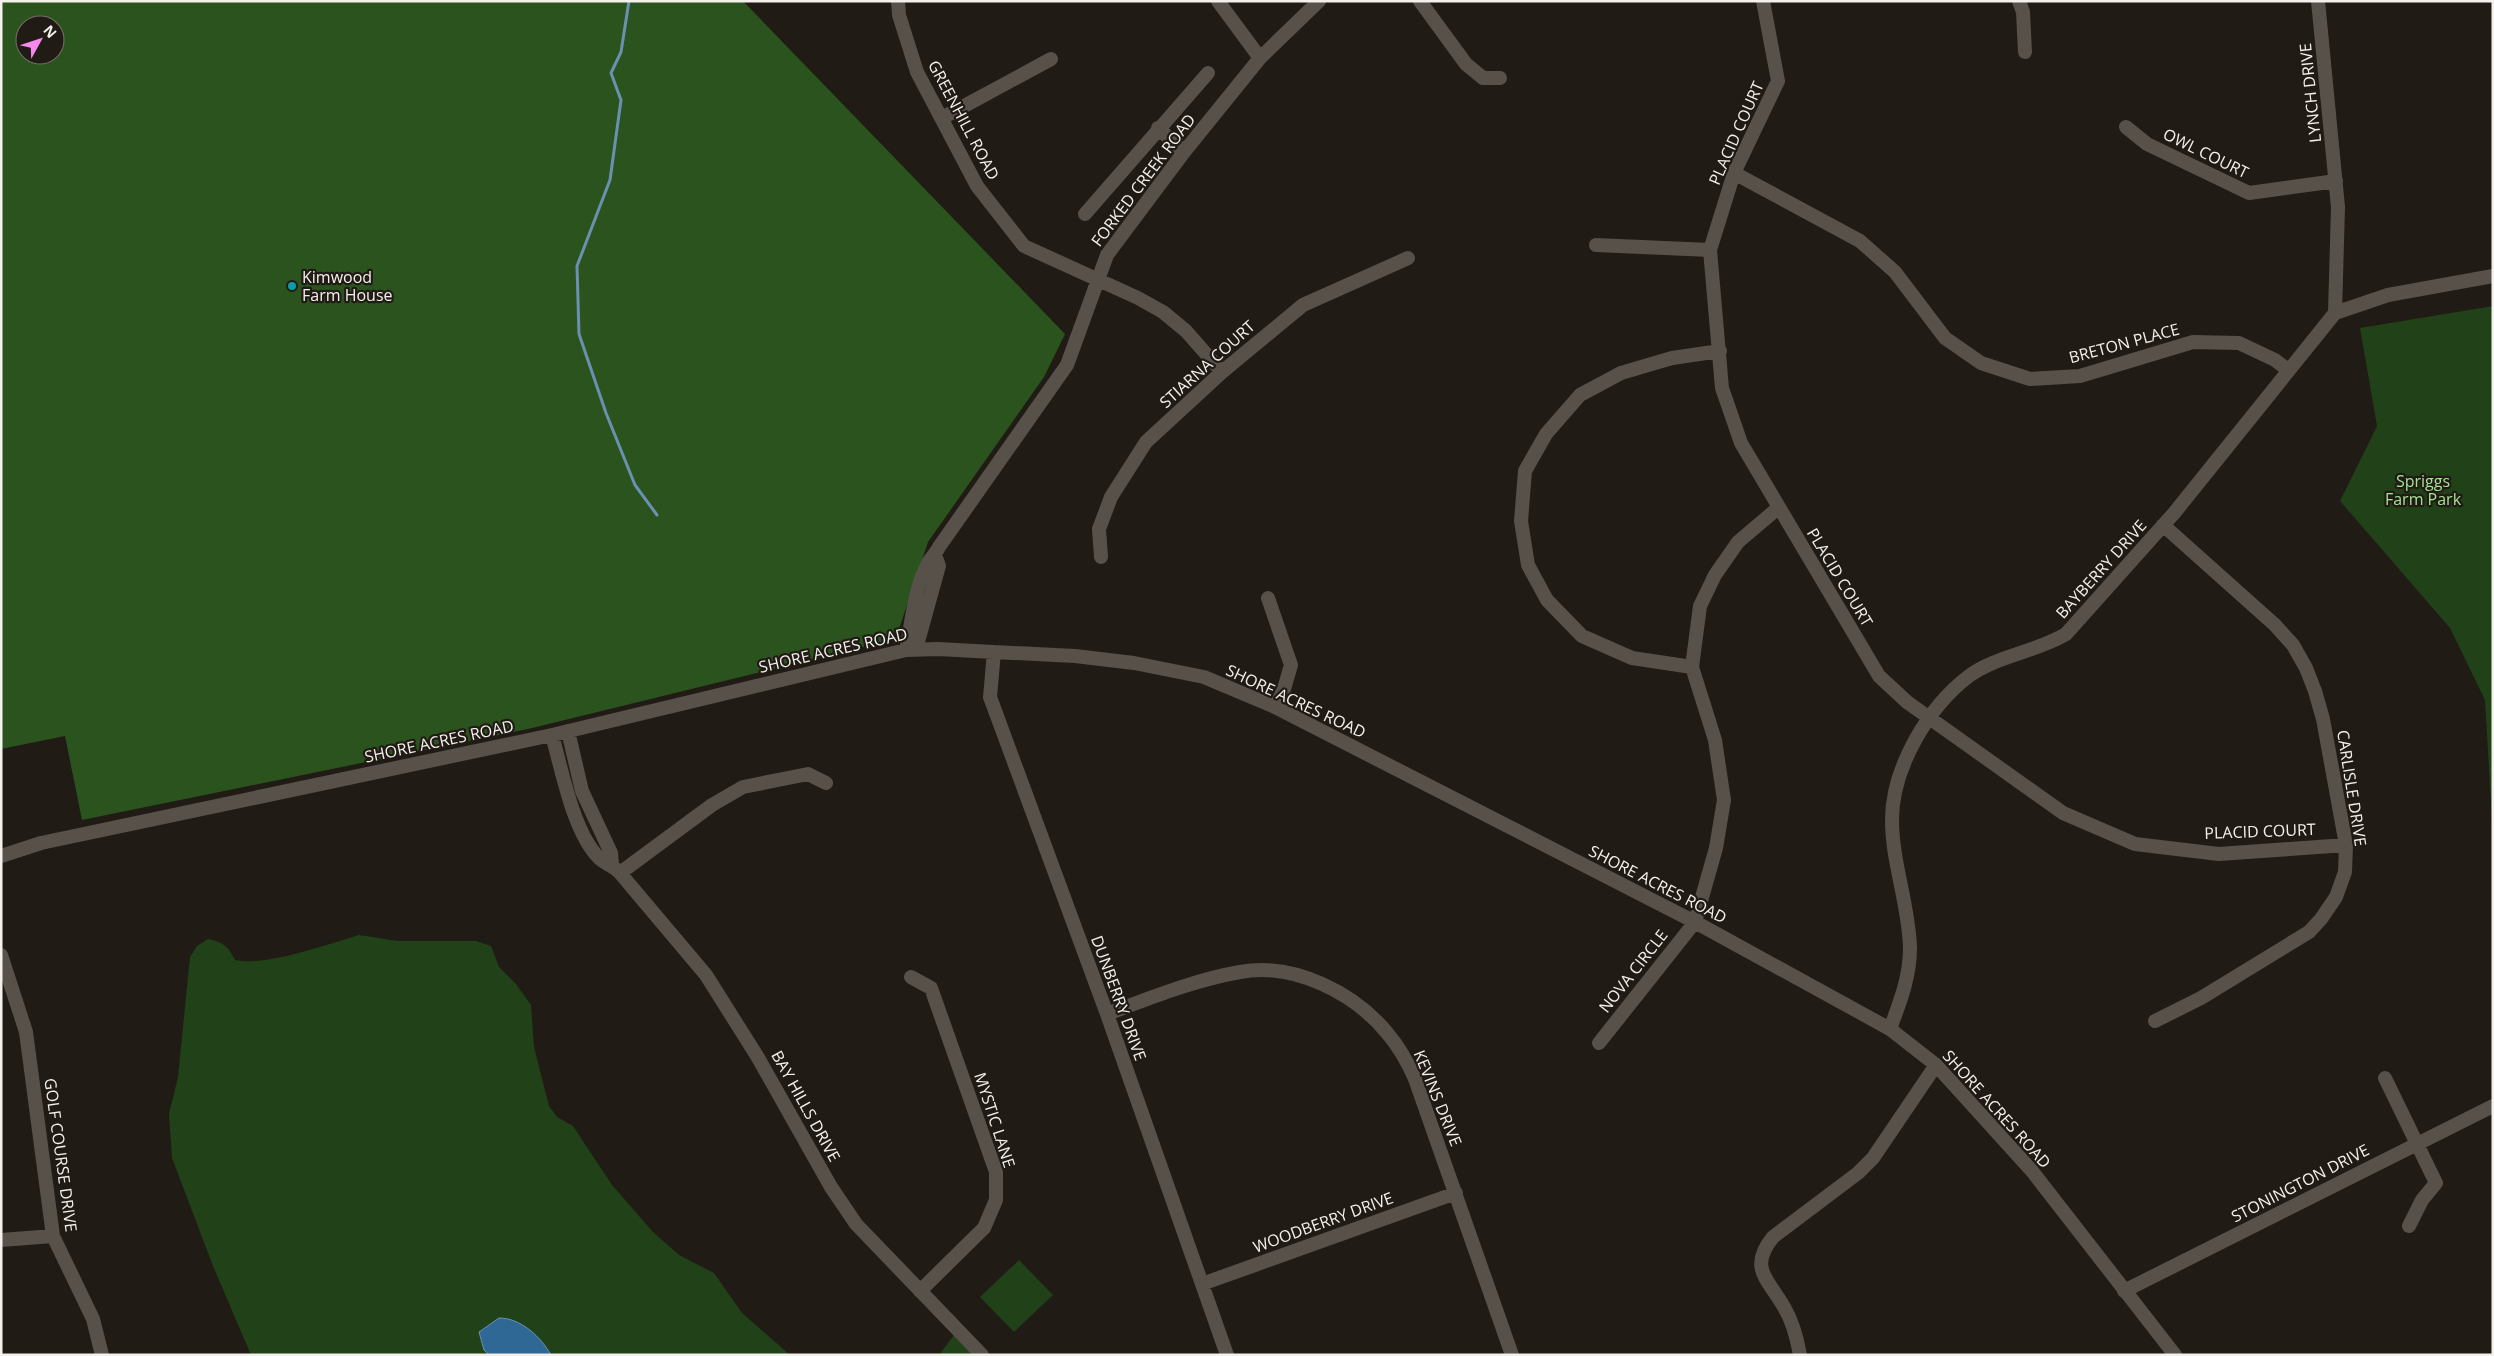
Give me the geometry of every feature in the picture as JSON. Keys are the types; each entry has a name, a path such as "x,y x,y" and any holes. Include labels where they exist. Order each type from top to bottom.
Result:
{"street":[{"name":"GREENHILL ROAD","path":"898,1 899,15 917,72 976,186 1024,246 1162,312 1186,331 1222,372"},
{"path":"1218,1 1260,58"},
{"name":"FORKED CREEK ROAD","path":"911,650 917,596 928,562 935,555 938,547 1067,365 1107,255 1184,152 1260,58 1319,1"},
{"path":"1420,1 1466,64 1483,78 1500,78"},
{"name":"PLACID COURT","path":"1763,1 1778,81 1734,173 1710,250 1722,388 1741,443 1878,676 1907,702 2064,813 2135,844 2219,854 2346,844"},
{"path":"2019,1 2023,12 2025,52"},
{"name":"LYNCH DRIVE","path":"2318,1 2336,181"},
{"path":"942,118 1051,59"},
{"path":"1085,214 1158,128 1208,73"},
{"name":"OWL COURT","path":"2126,127 2148,144 2249,193 2336,181"},
{"path":"1158,128 1184,152"},
{"name":"BRETON PLACE","path":"1734,173 1860,241 1894,272 1945,338 1981,363 2030,379 2080,376 2192,342 2239,343 2275,360 2288,370"},
{"path":"2336,181 2338,207 2336,313"},
{"path":"1596,245 1710,250"},
{"name":"STIARNA COURT","path":"1101,557 1099,529 1111,498 1146,442 1222,372 1303,305 1408,258"},
{"name":"BAYBERRY DRIVE","path":"1890,1029 1905,991 1910,949 1894,839 1892,820 1894,798 1908,757 1930,718 1958,685 1971,675 2052,643 2066,634 2163,525 2336,313 2388,294 2493,276"},
{"path":"1692,667 1632,658 1582,636 1547,600 1528,565 1521,521 1525,471 1546,434 1580,395 1622,374 1672,358 1720,351"},
{"path":"1695,922 1716,848 1724,800 1715,740 1692,667 1700,606 1715,575 1738,542 1778,508"},
{"name":"CARLISLE DRIVE","path":"2155,1021 2201,998 2309,932 2321,919 2336,897 2345,872 2346,844 2318,700 2306,668 2293,644 2275,625 2163,525"},
{"path":"1268,598 1291,665 1284,689 1275,707"},
{"name":"SHORE ACRES ROAD","path":"1,856 41,843 552,735 911,650 1076,656 1164,668 1204,677 1275,707 1695,922 1890,1029 1936,1065 2032,1171 2175,1355"},
{"name":"DUNBERRY DRIVE","path":"994,652 990,697 1106,1014 1227,1355"},
{"name":"BAY HILLS DRIVE","path":"568,731 582,791 611,853 616,869"},
{"name":"BAY HILLS DRIVE","path":"552,735 571,806 584,836 599,859 616,869 706,975 739,1025 831,1187 856,1224 982,1355"},
{"path":"616,869 712,805 743,787 808,774 826,782"},
{"name":"NOVA CIRCLE","path":"1600,1043 1695,922"},
{"name":"GOLF COURSE DRIVE","path":"1,955 26,1032 53,1236 93,1319 102,1355"},
{"name":"KEVINS DRIVE","path":"1106,1014 1187,985 1242,971 1271,971 1312,980 1358,1004 1373,1017 1404,1055 1415,1079 1512,1355"},
{"name":"MYSTIC LANE","path":"911,977 931,988 996,1172 996,1200 984,1228 920,1291"},
{"path":"1800,1355 1792,1323 1764,1274 1760,1261 1763,1249 1773,1237 1858,1173 1873,1158 1936,1065"},
{"path":"2385,1078 2436,1183 2422,1200 2409,1226"},
{"name":"STONINGTON DRIVE","path":"2124,1291 2493,1106"},
{"name":"WOODBERRY DRIVE","path":"1202,1284 1456,1192"},
{"path":"1,1240 53,1236"}],"green space":[{"path":"1,1 743,1 1065,334 1044,377 928,542 899,629 887,641 528,729 82,820 65,736 1,749"},
{"name":"Spriggs Farm Park","path":"2493,306 2493,837 2485,700 2450,628 2340,501 2377,426 2360,328"},
{"path":"359,935 398,941 476,941 491,946 499,967 516,984 531,1005 534,1047 549,1106 557,1117 573,1126 612,1185 653,1232 679,1255 714,1273 742,1313 790,1355 251,1355 213,1266 172,1158 169,1114 178,1077 190,957 197,946 208,939 225,946 235,960 248,961 297,954"},
{"path":"1019,1260 1053,1295 1014,1332 980,1297"},
{"path":"960,1327 984,1355 939,1355"}],"water":[{"path":"499,1318 515,1321 530,1330 551,1355 489,1355 484,1350 479,1332"}],"waterway":[{"path":"629,1 621,52 611,73 621,100 610,180 577,266 579,334 606,413 635,485 657,515"}],"place":[{"name":"Kimwood Farm House","path":"292,286"}]}
